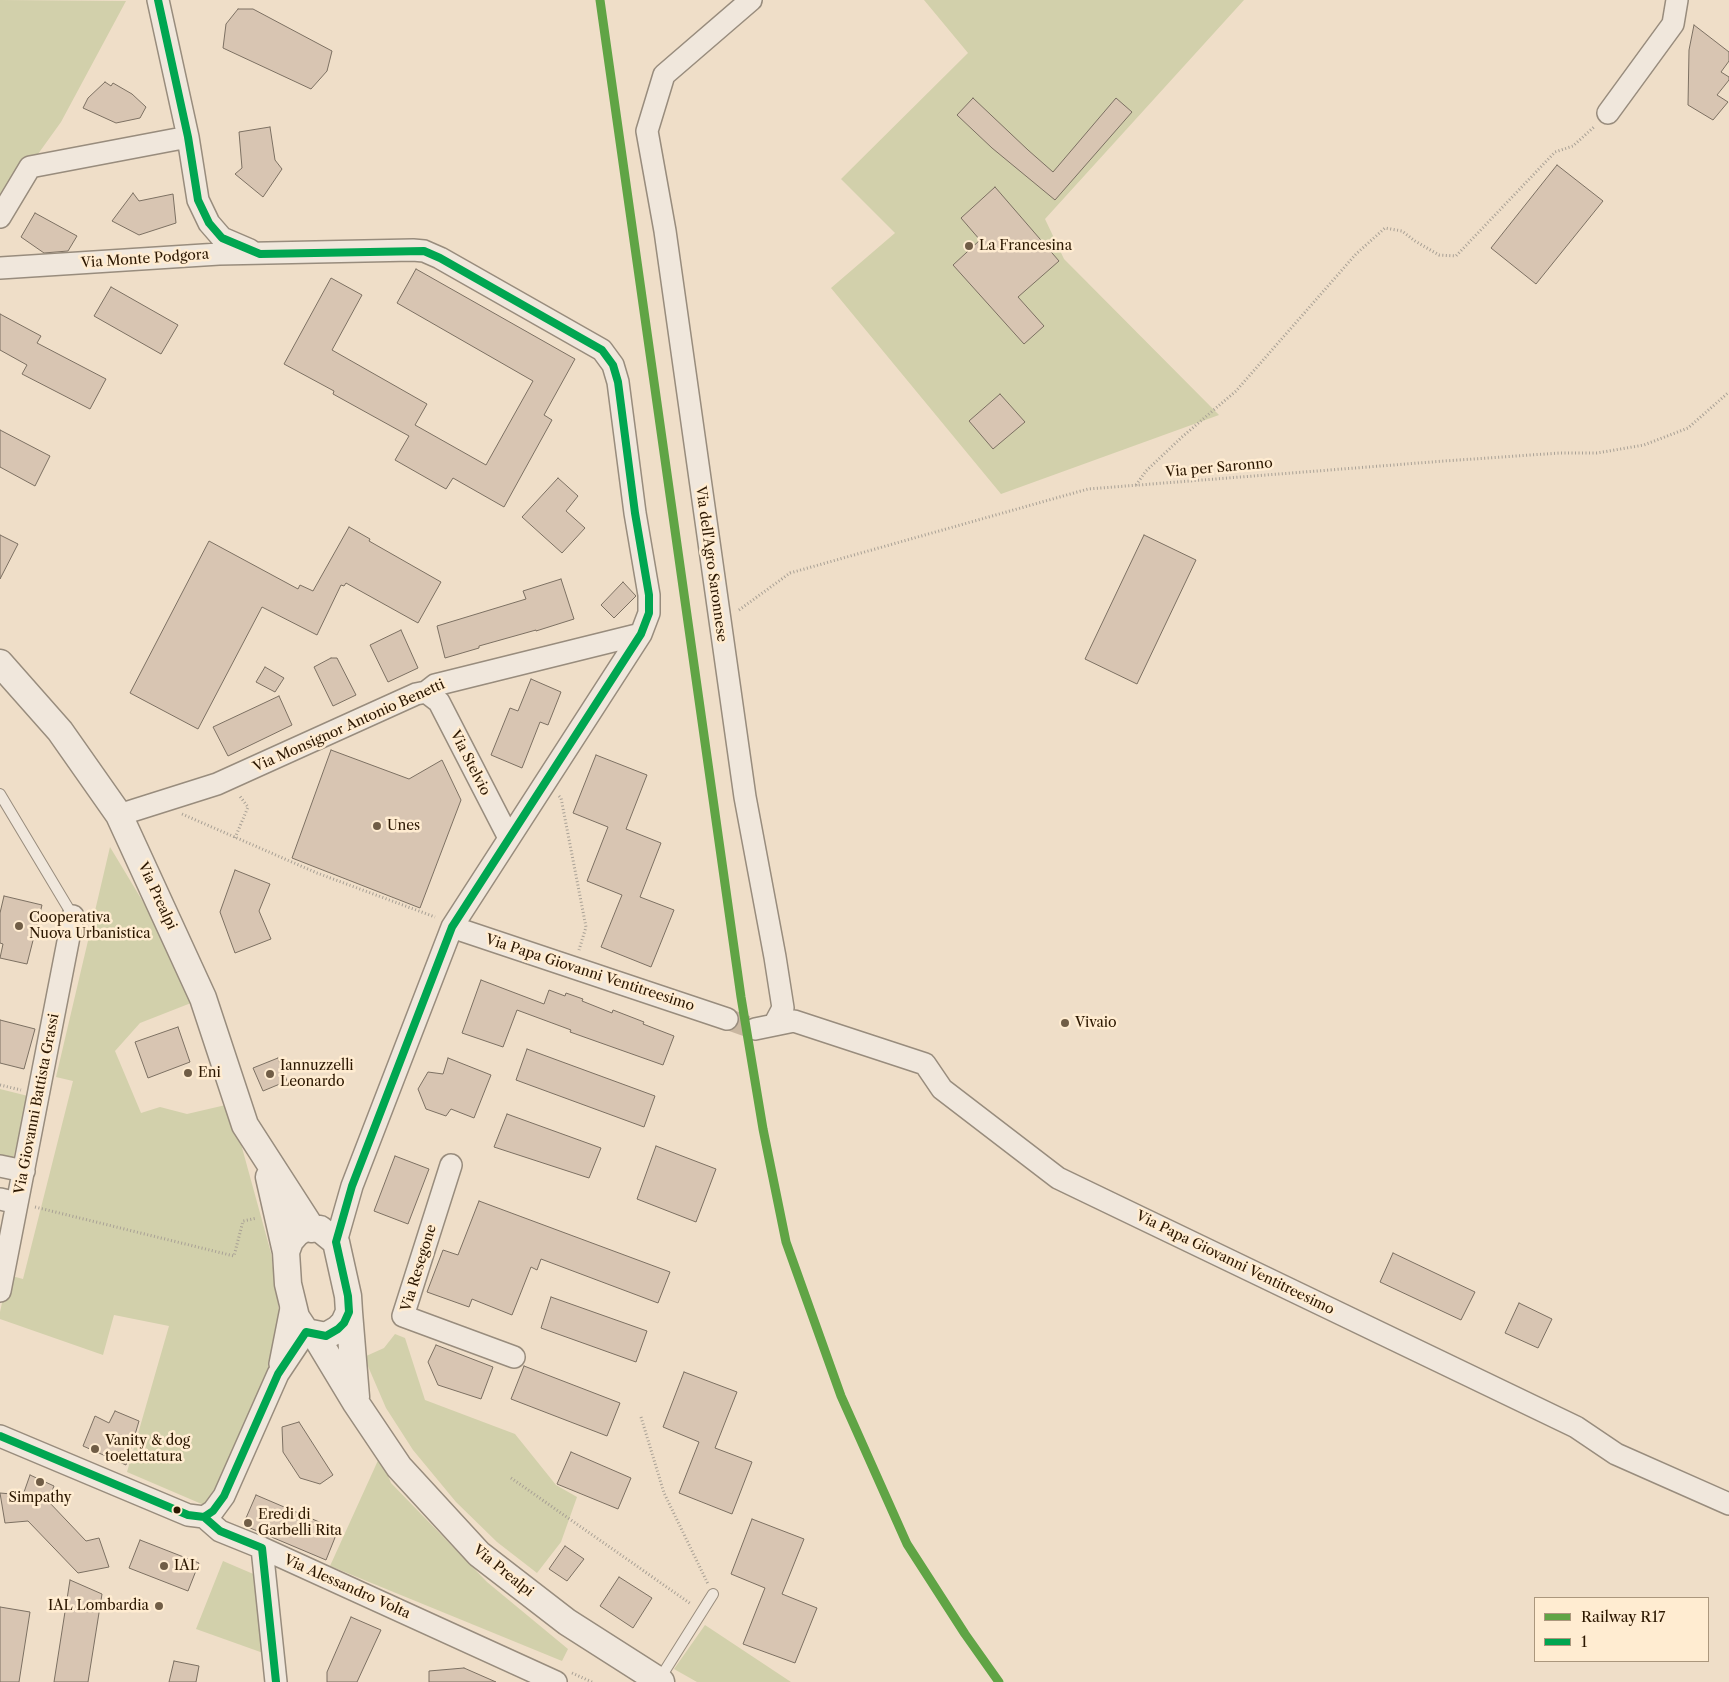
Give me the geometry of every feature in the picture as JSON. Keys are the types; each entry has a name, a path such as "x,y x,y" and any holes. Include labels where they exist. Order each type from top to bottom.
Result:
{"street":[{"path":"158,0 188,137 198,200 209,223 222,238 260,254"},
{"name":"Via dell'Agro Saronnese","path":"750,0 664,75 647,131 665,231 745,797 776,957 783,1008 765,1027"},
{"path":"1608,113 1673,24 1677,0"},
{"path":"0,217 30,167 188,137"},
{"name":"Via Monte Podgora","path":"0,268 220,254 424,251 440,258 602,350 613,365 618,382 635,513 649,595 649,613 641,634"},
{"path":"286,1252 290,1241 296,1233 305,1228 323,1233 352,1186 453,926 641,634"},
{"name":"Via Monsignor Antonio Benetti","path":"119,816 217,784 416,694 426,692 435,684 641,634"},
{"name":"Via Prealpi","path":"0,663 60,731 119,816 203,998 245,1125 265,1156 323,1233 348,1296 356,1403"},
{"name":"Via Stelvio","path":"426,692 439,702 509,838"},
{"name":"Via Giovanni Battista Grassi","path":"0,1291 9,1201 24,1171 73,916"},
{"name":"Via Papa Giovanni Ventitreesimo","path":"453,926 727,1019"},
{"name":"Via Papa Giovanni Ventitreesimo","path":"765,1027 794,1021 925,1064 942,1089 1058,1178 1576,1427 1616,1454 1729,1504"},
{"name":"Via Prealpi","path":"265,1156 286,1252 286,1270 296,1317 311,1333 399,1467 479,1554 567,1622 660,1681"},
{"name":"Via Resegone","path":"451,1165 403,1316 514,1357"},
{"path":"0,1166 24,1171"},
{"path":"204,1516 213,1511 224,1496 278,1374 292,1304"},
{"path":"278,1374 311,1333 326,1336 344,1323 349,1312"},
{"name":"Via Alessandro Volta","path":"0,1436 188,1514 204,1516 220,1531 262,1548 556,1682"},
{"path":"262,1548 276,1682"}],"lane":[{"path":"0,794 73,916"},
{"path":"660,1681 712,1594"}],"path":[{"path":"1135,486 1146,471 1236,391 1356,254 1385,228 1402,231 1439,255 1456,256 1555,152 1572,146 1608,113"},
{"name":"Via per Saronno","path":"720,623 790,573 1088,490 1444,460 1560,453 1597,453 1644,445 1688,428 1729,392"},
{"path":"543,786 561,798 586,927 573,968"},
{"path":"235,838 248,807 239,795 248,791"},
{"path":"177,797 183,816 317,873 453,926"},
{"path":"9,1201 234,1256 243,1220 261,1217"},
{"path":"642,1417 664,1493 712,1594"},
{"path":"511,1478 702,1611"}],"shaded area":[{"path":"0,0 126,1 61,122 0,207"},
{"name":"La Francesina","path":"924,0 1244,0 1045,219 1064,259 1219,415 1001,494 831,288 895,233 841,179 968,53"},
{"path":"110,847 163,935 191,1003 140,1023 115,1051 141,1113 160,1107 187,1114 230,1104 271,1253 280,1318 270,1367 213,1500 204,1505 127,1472 169,1326 114,1315 103,1355 0,1319 8,1275 23,1279 73,1081 56,1077"},
{"path":"0,1089 28,1096 12,1164 0,1161"},
{"path":"395,1334 405,1338 425,1400 515,1434 556,1485 577,1497 561,1542 537,1573 497,1542 456,1502 413,1450 386,1408 364,1357 384,1348"},
{"path":"380,1456 391,1483 487,1582 568,1649 562,1661 330,1566"},
{"path":"223,1561 258,1576 266,1654 196,1629"},
{"path":"705,1625 791,1682 697,1682 674,1669"}],"building":[{"path":"238,9 253,9 332,51 327,71 311,89 223,48 226,24"},
{"path":"1694,25 1729,52 1729,61 1721,72 1729,77 1729,80 1717,95 1728,102 1713,120 1688,105 1689,50"},
{"path":"105,82 111,86 113,83 132,94 146,107 140,118 116,123 83,108 88,98"},
{"path":"973,98 1053,172 1116,98 1132,112 1055,200 992,148 957,115"},
{"path":"270,127 275,160 282,169 263,197 235,174 242,168 239,132"},
{"path":"1557,165 1603,201 1536,284 1491,248"},
{"path":"995,187 1059,261 1018,297 1044,326 1024,344 953,265 980,240 961,218"},
{"path":"133,193 139,201 173,194 176,223 139,235 112,221"},
{"path":"35,213 77,236 68,251 44,253 21,237"},
{"path":"416,269 575,359 544,415 552,420 504,507 453,478 446,489 395,460 409,436 333,394 334,391 284,364 331,278 362,295 332,350 427,404 415,425 486,465 533,381 397,303"},
{"path":"111,287 178,325 161,354 94,316"},
{"path":"0,314 41,336 37,343 106,379 90,409 22,374 27,365 0,350"},
{"path":"1000,394 1025,422 993,449 969,421"},
{"path":"0,430 50,456 35,486 0,467"},
{"path":"558,478 578,496 566,511 585,528 562,553 522,517"},
{"path":"349,527 370,539 369,541 441,582 418,623 346,583 344,586 341,585 317,635 262,607 198,729 130,693 209,541 298,589 300,585 313,591"},
{"path":"0,535 18,544 0,579"},
{"path":"1144,535 1196,560 1137,684 1085,659"},
{"path":"561,579 574,619 479,646 479,648 445,658 437,626 526,599 523,591"},
{"path":"623,582 636,596 614,618 601,605"},
{"path":"401,630 418,668 388,682 370,645"},
{"path":"331,658 337,658 356,695 333,706 314,667"},
{"path":"265,667 284,678 275,692 256,682"},
{"path":"531,679 561,692 548,725 540,722 522,768 491,755 510,708 518,711"},
{"path":"279,696 292,725 228,756 213,727"},
{"name":"Unes","path":"331,750 409,779 442,760 461,800 420,908 292,858"},
{"path":"596,755 647,775 626,829 661,843 640,897 674,910 651,967 601,947 622,895 587,881 608,827 573,813"},
{"path":"235,870 270,884 259,911 271,939 235,953 220,912"},
{"name":"Cooperativa Nuova Urbanistica","path":"4,896 42,905 27,964 0,958 3,944 0,943 0,913"},
{"path":"481,980 544,1004 549,990 565,996 566,993 612,1013 613,1010 644,1022 643,1024 674,1036 663,1065 570,1032 571,1030 517,1010 503,1047 462,1033"},
{"path":"0,1020 35,1029 24,1069 0,1063"},
{"path":"178,1027 190,1062 148,1078 135,1042"},
{"path":"527,1049 655,1096 644,1127 516,1080"},
{"name":"Iannuzzelli Leonardo","path":"278,1058 287,1081 263,1091 253,1068"},
{"path":"448,1058 491,1075 474,1118 451,1109 446,1116 426,1109 418,1089 428,1072 443,1074"},
{"path":"507,1114 601,1148 589,1178 494,1147"},
{"path":"656,1146 716,1169 696,1222 637,1199"},
{"path":"395,1156 429,1169 408,1224 374,1211"},
{"path":"479,1201 670,1272 658,1303 541,1259 537,1270 531,1267 512,1315 472,1299 469,1307 427,1292 443,1250 458,1255"},
{"path":"1393,1253 1475,1292 1461,1320 1380,1282"},
{"path":"551,1297 647,1331 636,1362 541,1328"},
{"path":"1519,1303 1552,1319 1538,1348 1505,1333"},
{"path":"436,1345 493,1367 481,1399 438,1385 428,1362"},
{"path":"524,1366 620,1403 607,1436 511,1399"},
{"path":"684,1372 737,1392 715,1448 752,1462 732,1514 679,1493 699,1442 663,1427"},
{"path":"115,1411 139,1421 126,1465 83,1446 95,1416 109,1423"},
{"path":"299,1422 333,1475 320,1484 300,1478 283,1452 282,1427"},
{"path":"571,1452 631,1478 618,1509 557,1484"},
{"path":"30,1475 54,1486 48,1501 86,1541 99,1538 109,1567 78,1573 28,1521 5,1523 0,1493 23,1495"},
{"path":"256,1495 338,1530 326,1560 243,1525"},
{"path":"752,1519 804,1539 782,1594 817,1608 795,1663 743,1644 765,1588 731,1574"},
{"name":"IAL","path":"140,1540 199,1563 188,1591 129,1568"},
{"path":"565,1546 584,1559 567,1581 549,1569"},
{"path":"619,1577 652,1598 633,1628 600,1606"},
{"path":"70,1580 102,1594 88,1682 54,1682"},
{"path":"0,1607 30,1612 19,1682 0,1682"},
{"path":"351,1617 381,1630 357,1682 327,1682 327,1672"},
{"path":"174,1661 199,1666 196,1682 169,1682"},
{"path":"464,1668 496,1682 429,1682 429,1671"}],"tunnel":[{"path":"727,1019 755,1029"}],"rail line":[{"name":"R17","path":"600,0 741,997 763,1129 786,1242 841,1396 907,1544 965,1634 999,1682"}],"transit line":[{"name":"1","path":"158,0 188,137 198,200 209,223 222,238 260,254 424,251 440,258 602,350 613,365 618,382 635,513 649,595 649,613 641,634 452,927 352,1186 336,1242 348,1296 349,1312 344,1323 326,1336 306,1332 278,1374 224,1496 213,1511 204,1517"},
{"name":"1","path":"0,1436 188,1515 204,1517 220,1531 262,1548 276,1682"}],"place":[{"name":"La Francesina","path":"969,246"},
{"name":"Unes","path":"377,826"},
{"name":"Cooperativa Nuova Urbanistica","path":"19,926"},
{"name":"Vivaio","path":"1065,1023"},
{"name":"Eni","path":"188,1073"},
{"name":"Iannuzzelli Leonardo","path":"270,1074"},
{"name":"Vanity & dog toelettatura","path":"95,1449"},
{"name":"Simpathy","path":"40,1482"},
{"name":"Eredi di Garbelli Rita","path":"248,1523"},
{"name":"IAL","path":"164,1566"},
{"name":"IAL Lombardia","path":"159,1606"}]}
